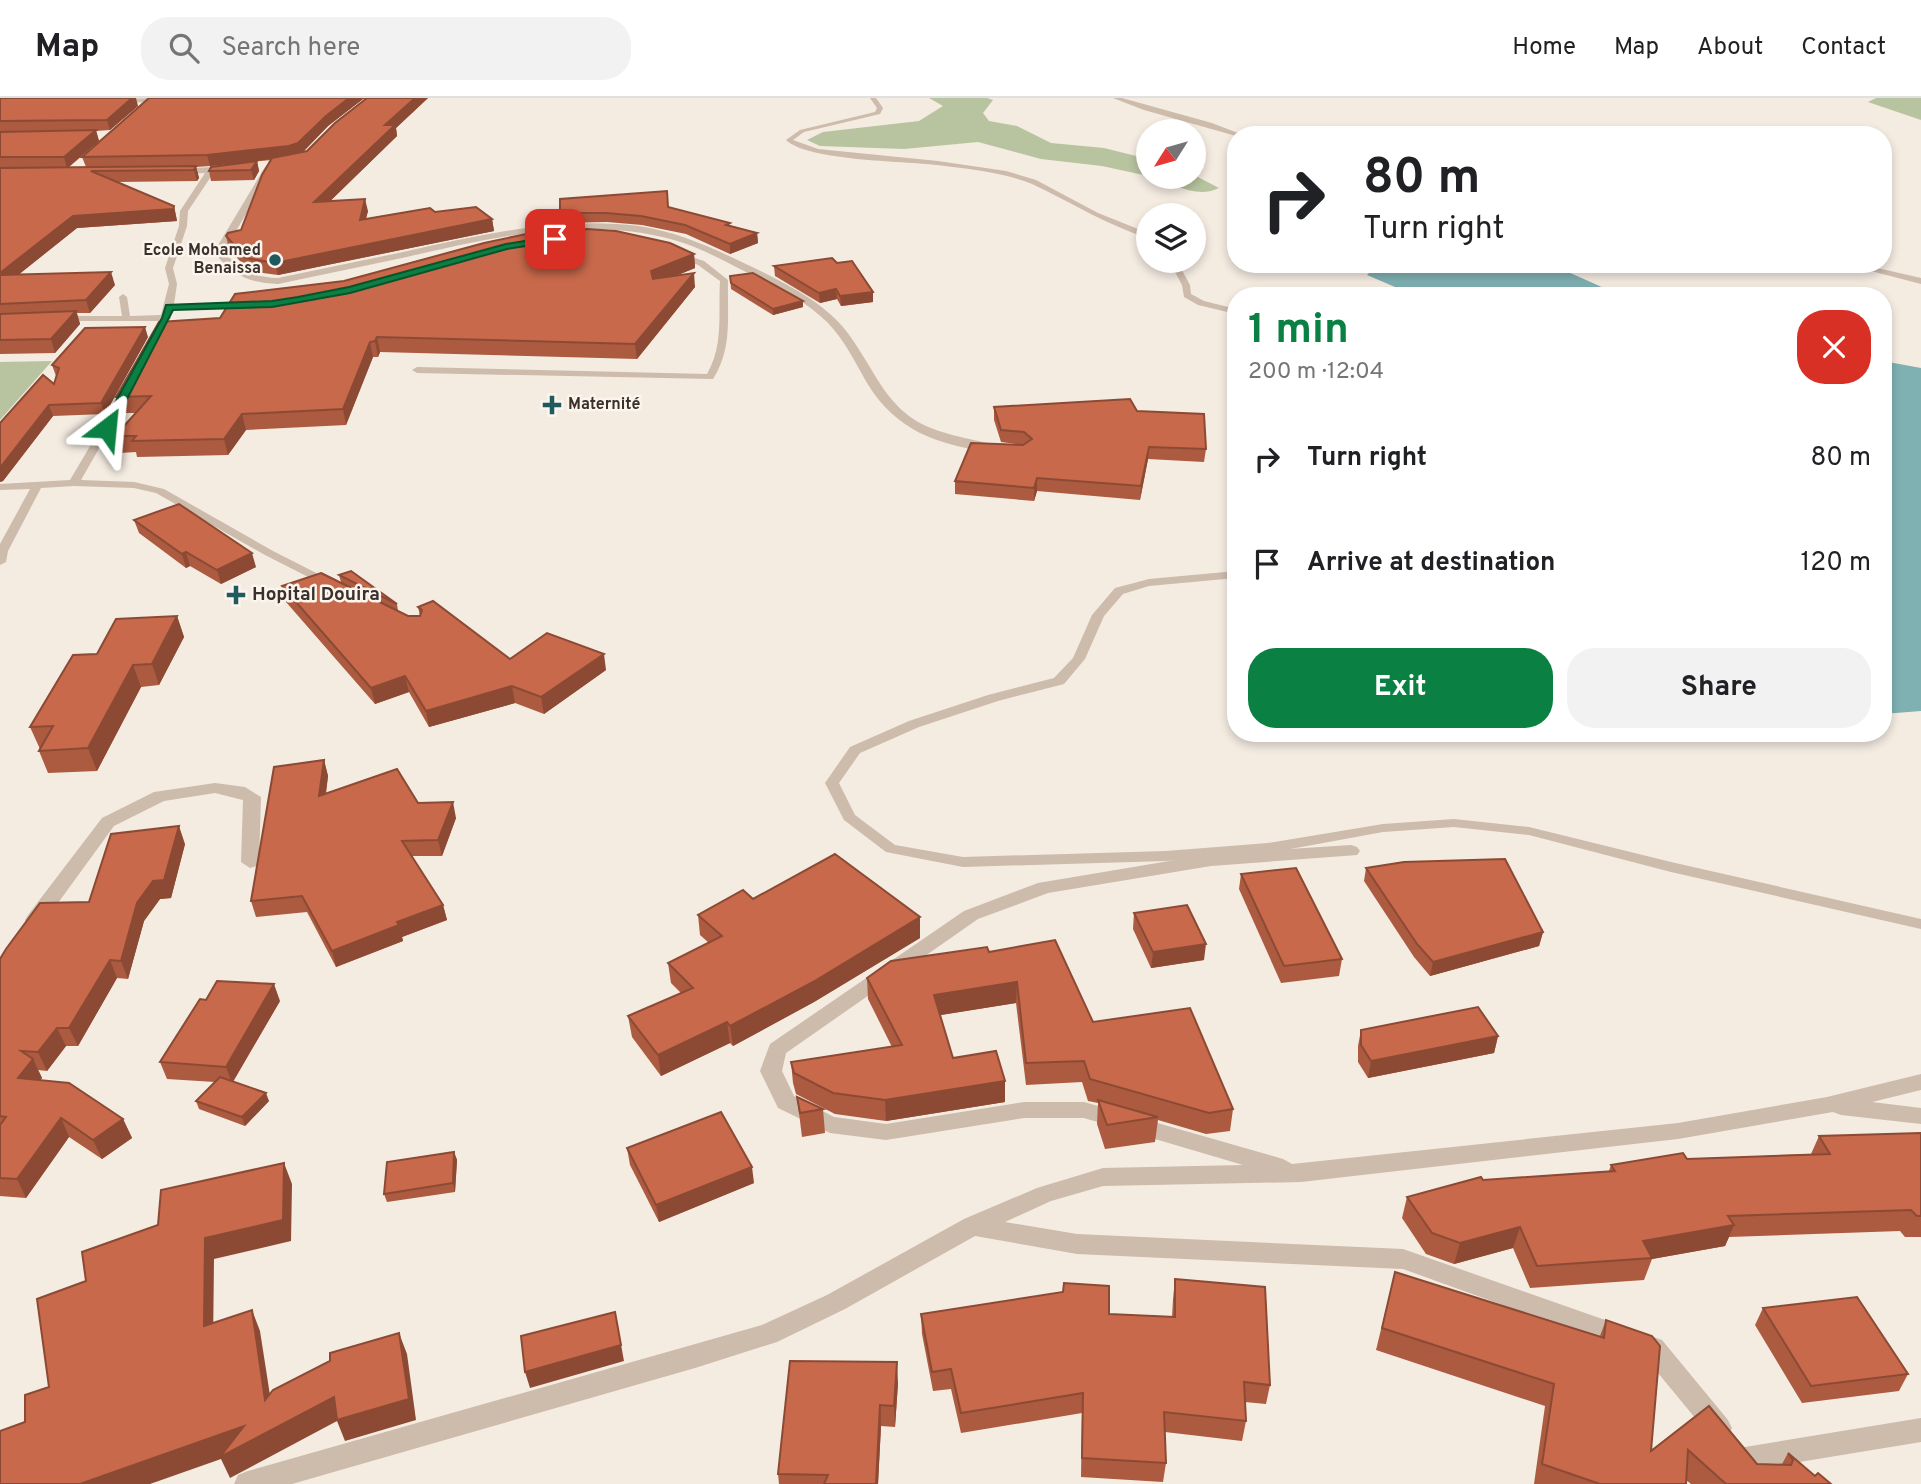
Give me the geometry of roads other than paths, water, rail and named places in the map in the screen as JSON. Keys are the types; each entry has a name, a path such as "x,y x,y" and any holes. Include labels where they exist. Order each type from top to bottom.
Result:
{"street":[{"path":"111,101 154,99"},
{"path":"143,108 154,99"},
{"path":"258,167 276,164 219,252 234,270 251,280 278,281 470,239 542,228 587,226 635,229 677,238 759,274 805,300 830,320 887,405 909,423 938,436 980,447 1001,449"},
{"path":"169,172 211,172 246,168"},
{"path":"25,934 108,822 160,796 215,788 239,791 252,797 250,862"},
{"path":"1301,1173 1084,1110 1024,1110 886,1132 830,1125 786,1102 771,1071 777,1049 971,915 1045,887 1211,860 1351,850"},
{"path":"247,1484 768,1334 836,1302 972,1226 1045,1194 1104,1177 1301,1173 1678,1131 1827,1105 1921,1082"},
{"path":"1827,1105 1921,1116"},
{"path":"972,1226 1077,1244 1403,1259 1653,1348 1765,1484"},
{"path":"1745,1459 1921,1430"}],"lane":[{"path":"873,98 880,108 878,113 802,131 789,141 818,151 947,164 1003,173 1033,182 1075,206 1136,231"},
{"path":"1116,98 1150,112 1227,130"},
{"path":"154,342 168,313 173,284 169,268 183,226 184,211 211,172"},
{"path":"417,370 710,377 725,344 722,306 724,280 701,263 671,252"},
{"path":"1180,273 1186,285 1187,295 1201,303 1227,310"},
{"path":"1887,273 1921,281"},
{"path":"123,297 126,316"},
{"path":"56,320 259,304"},
{"path":"74,483 134,378"},
{"path":"0,487 74,483 134,485 160,491 269,553 343,590"},
{"path":"0,562 2,551 38,484"},
{"path":"1227,576 1149,583 1118,591 1098,615 1079,659 1059,681 993,698 914,724 855,750 832,783 849,817 891,849 963,862 1166,856 1255,849 1383,828 1454,824 1529,831 1684,870 1921,924"}],"water":[{"path":"1570,273 1602,287 1395,287 1367,275"},
{"path":"1892,363 1921,368 1921,711 1892,713"}],"place":[{"name":"Ecole Mohamed Benaissa","path":"275,260"},
{"name":"Maternité","path":"552,405"},
{"name":"Hopital Douira","path":"236,595"}]}
